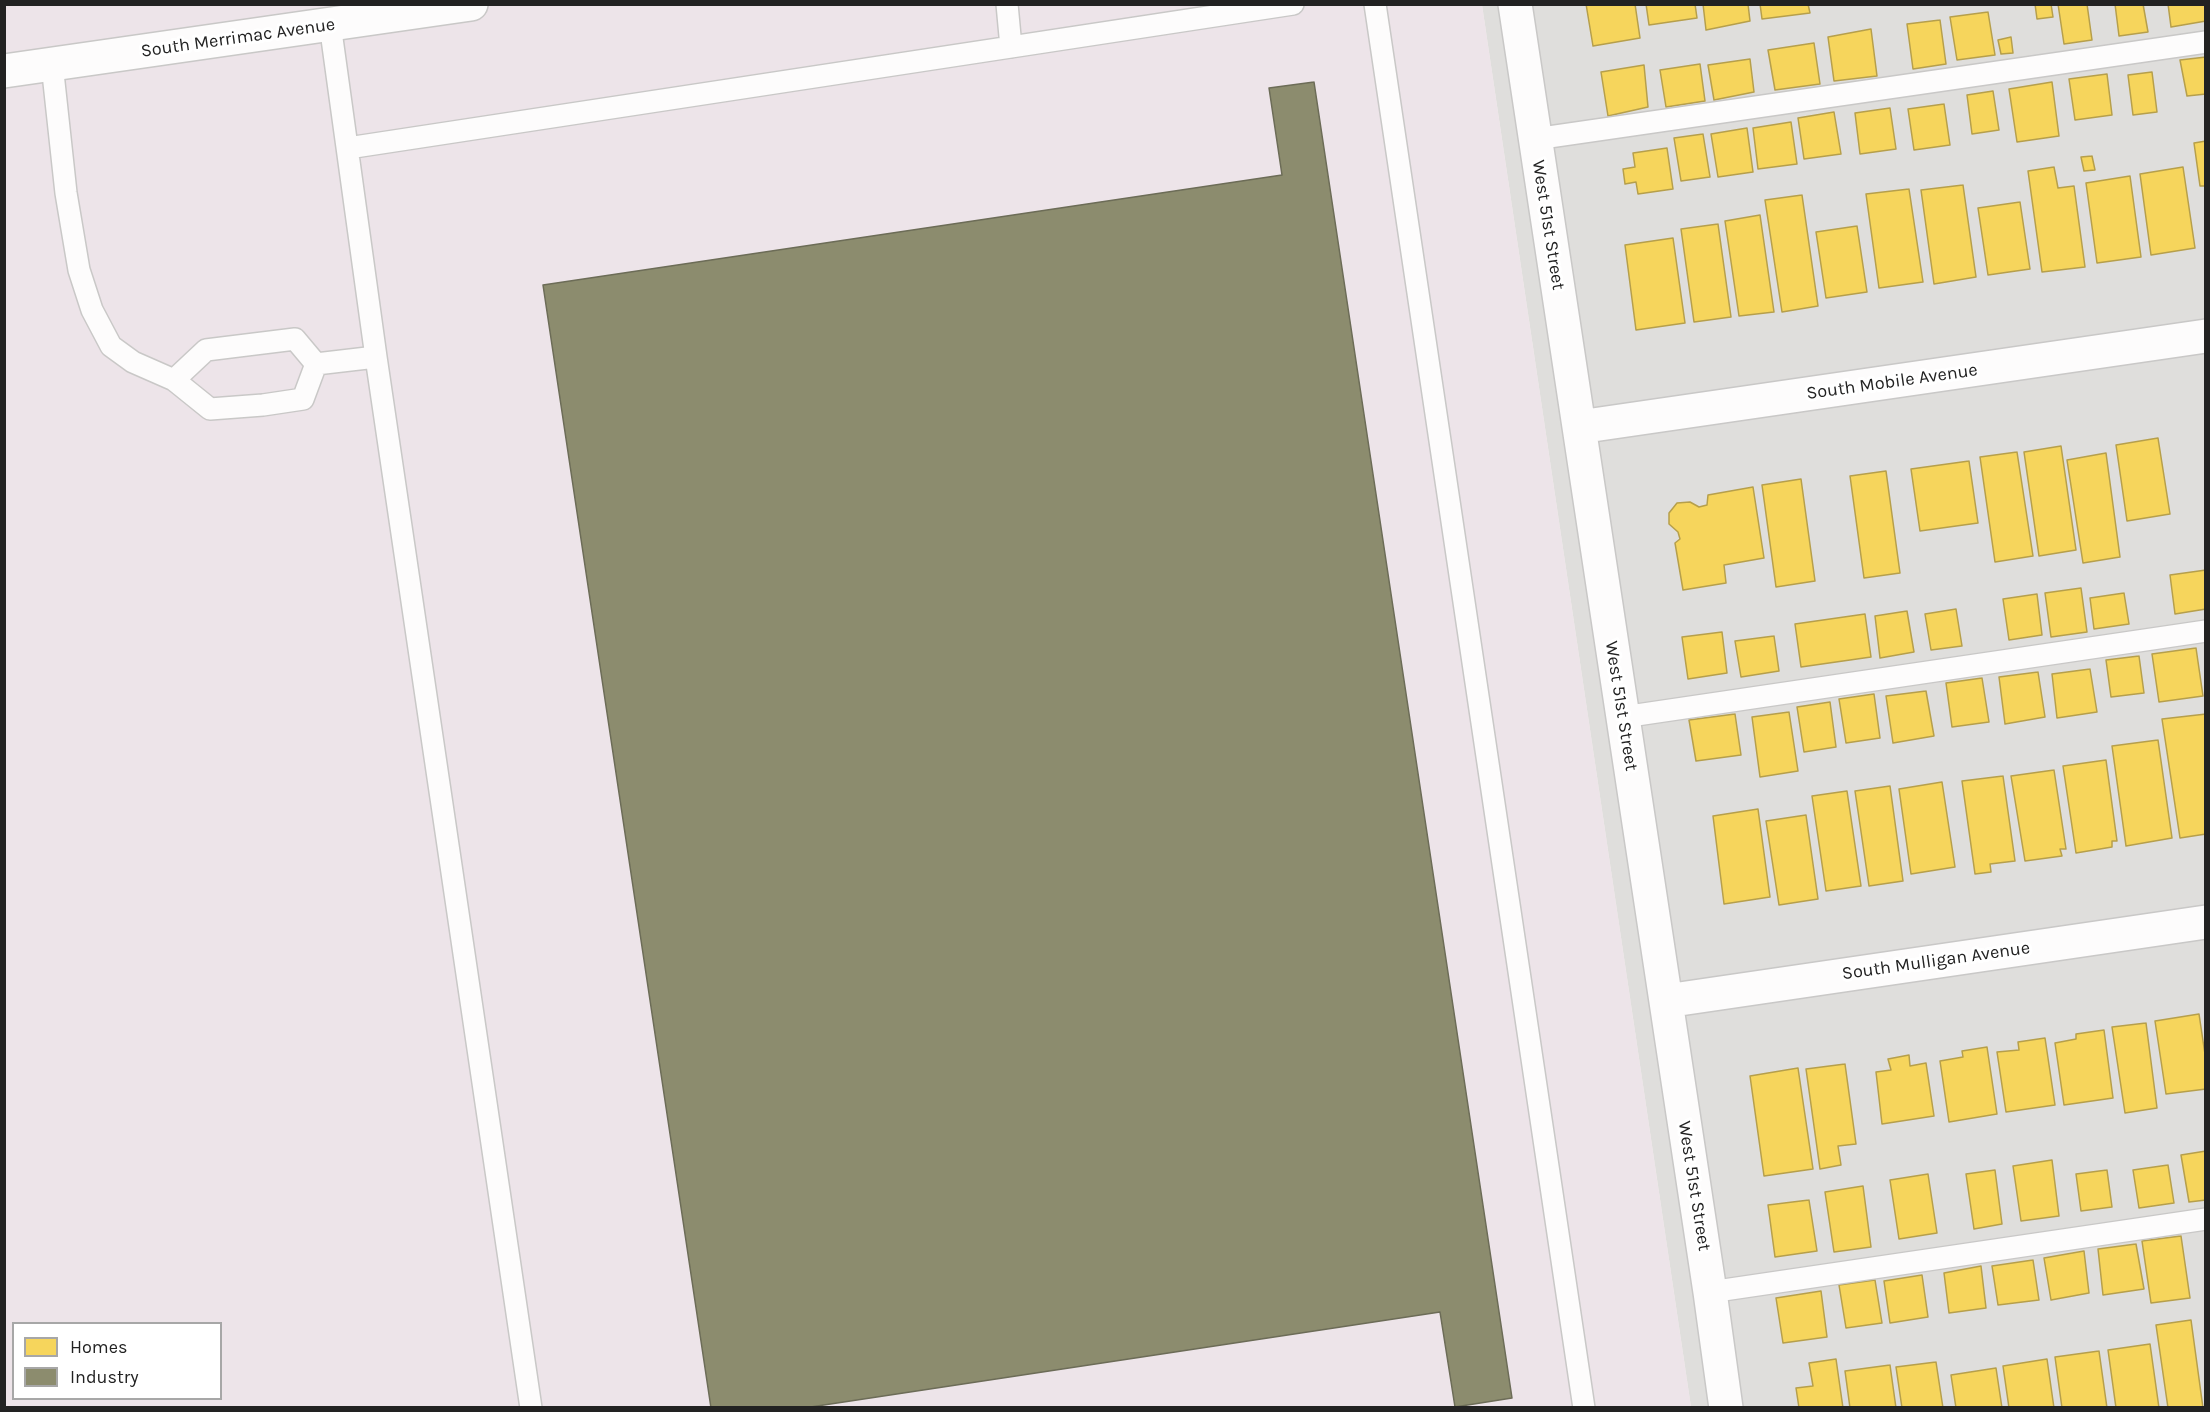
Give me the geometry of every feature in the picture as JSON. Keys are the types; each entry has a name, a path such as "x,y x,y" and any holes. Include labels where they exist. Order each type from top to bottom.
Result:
{"street":[{"name":"South Merrimac Avenue","path":"4,70 471,4"},
{"name":"West 51st Street","path":"1515,4 1726,1407"},
{"name":"South Mobile Avenue","path":"1579,427 2205,336"},
{"name":"South Mulligan Avenue","path":"1666,1001 2205,922"}],"lane":[{"path":"1007,4 1011,47"},
{"path":"348,148 1293,4"},
{"path":"1375,4 1584,1407"},
{"path":"330,24 376,357 531,1407"},
{"path":"1535,139 2205,42"},
{"path":"52,64 66,193 79,270 92,310 111,346 133,362 174,380 210,409 303,399 316,364"},
{"path":"174,380 206,350 295,339 316,364"},
{"path":"316,364 376,357"},
{"path":"1623,717 2205,631"},
{"path":"1710,1292 2205,1219"}],"shaded area":[{"path":"5,5 1482,5 1691,1407 5,1408"},
{"path":"1482,5 2205,5 2205,1407 1691,1407"}],"building: Homes":[{"path":"1586,4 1635,4 1640,38 1593,46"},
{"path":"1646,4 1695,4 1697,18 1649,25"},
{"path":"1703,4 1748,4 1750,21 1706,30"},
{"path":"1760,4 1808,4 1810,13 1762,19"},
{"path":"2035,4 2051,4 2053,17 2037,19"},
{"path":"2058,4 2087,4 2092,40 2064,44"},
{"path":"2115,4 2143,4 2148,32 2119,36"},
{"path":"2168,4 2206,4 2206,21 2171,27"},
{"path":"1988,12 1995,55 1957,60 1950,17"},
{"path":"1940,20 1946,64 1913,69 1907,24"},
{"path":"1871,29 1877,76 1834,81 1828,37"},
{"path":"2011,37 2013,53 2001,54 1998,40"},
{"path":"1814,43 1820,84 1775,90 1768,50"},
{"path":"2206,57 2206,94 2187,96 2180,60"},
{"path":"1750,59 1754,92 1714,100 1708,65"},
{"path":"1700,64 1705,101 1666,107 1660,70"},
{"path":"1644,65 1648,107 1608,116 1601,72"},
{"path":"2152,72 2157,112 2133,115 2128,75"},
{"path":"2107,74 2112,115 2075,120 2069,79"},
{"path":"2052,82 2059,136 2017,142 2009,89"},
{"path":"1993,91 1999,130 1972,134 1967,95"},
{"path":"1944,104 1950,145 1914,150 1908,109"},
{"path":"1890,108 1896,149 1860,154 1855,113"},
{"path":"1834,112 1841,154 1804,159 1798,118"},
{"path":"1791,122 1797,164 1758,169 1753,128"},
{"path":"1747,128 1753,172 1718,177 1711,134"},
{"path":"1703,134 1710,177 1681,181 1674,138"},
{"path":"2206,141 2206,186 2200,186 2194,143"},
{"path":"1667,148 1673,189 1638,194 1636,182 1625,184 1623,169 1635,167 1633,153"},
{"path":"2092,156 2095,170 2084,171 2081,157"},
{"path":"2054,167 2058,188 2074,186 2085,267 2042,272 2028,171"},
{"path":"2183,167 2195,248 2151,255 2140,174"},
{"path":"2130,176 2141,257 2097,263 2086,183"},
{"path":"1963,185 1976,277 1934,284 1921,190"},
{"path":"1909,189 1923,282 1879,288 1866,194"},
{"path":"1802,195 1818,306 1782,312 1765,200"},
{"path":"2020,202 2030,269 1988,275 1978,208"},
{"path":"1760,215 1774,312 1739,316 1725,221"},
{"path":"1718,224 1731,317 1694,322 1681,229"},
{"path":"1857,226 1867,292 1826,298 1816,232"},
{"path":"1673,238 1685,323 1636,330 1625,245"},
{"path":"2158,438 2170,514 2127,521 2116,445"},
{"path":"2061,446 2076,550 2039,556 2024,452"},
{"path":"2017,452 2033,556 1995,562 1980,457"},
{"path":"2106,453 2120,557 2083,563 2067,460"},
{"path":"1969,461 1978,523 1920,531 1911,469"},
{"path":"1886,471 1900,573 1864,578 1850,476"},
{"path":"1801,479 1815,581 1776,587 1762,485"},
{"path":"1753,487 1764,558 1724,565 1726,583 1683,590 1675,543 1680,539 1678,532 1669,524 1669,513 1677,503 1690,502 1699,507 1707,505 1708,495"},
{"path":"2206,570 2206,609 2175,614 2170,575"},
{"path":"2081,588 2087,632 2051,637 2045,593"},
{"path":"2124,593 2129,624 2094,629 2090,598"},
{"path":"2037,594 2042,635 2009,640 2003,599"},
{"path":"1956,609 1962,646 1931,650 1925,614"},
{"path":"1907,611 1914,652 1880,658 1875,616"},
{"path":"1865,614 1871,657 1801,667 1795,624"},
{"path":"1722,632 1727,673 1688,679 1682,637"},
{"path":"1774,636 1779,671 1741,677 1735,641"},
{"path":"2196,648 2203,696 2159,702 2152,654"},
{"path":"2139,656 2144,693 2111,697 2106,660"},
{"path":"2090,669 2097,712 2057,718 2052,674"},
{"path":"2038,672 2045,717 2005,724 1999,677"},
{"path":"1982,678 1989,722 1952,727 1946,683"},
{"path":"1926,691 1934,736 1893,743 1886,696"},
{"path":"1874,694 1880,738 1846,743 1839,699"},
{"path":"1830,702 1836,747 1804,752 1797,707"},
{"path":"1789,712 1798,771 1760,777 1752,717"},
{"path":"1735,714 1741,755 1696,761 1689,720"},
{"path":"2206,714 2206,834 2180,838 2162,719"},
{"path":"2158,740 2172,838 2126,846 2112,746"},
{"path":"2106,760 2117,841 2112,841 2112,847 2076,853 2063,766"},
{"path":"2054,770 2066,849 2060,849 2062,856 2025,861 2011,776"},
{"path":"2003,776 2015,861 1990,864 1991,872 1975,874 1962,781"},
{"path":"1942,782 1955,867 1911,874 1899,789"},
{"path":"1890,786 1903,881 1869,886 1855,791"},
{"path":"1847,791 1861,886 1826,891 1812,796"},
{"path":"1758,809 1770,897 1724,904 1713,816"},
{"path":"1806,815 1818,899 1779,905 1766,821"},
{"path":"2199,1014 2206,1061 2206,1089 2166,1094 2155,1021"},
{"path":"2146,1023 2157,1108 2125,1113 2112,1027"},
{"path":"2104,1030 2113,1098 2064,1105 2055,1043 2076,1039 2076,1034"},
{"path":"2045,1038 2055,1105 2006,1112 1997,1052 2019,1050 2018,1042"},
{"path":"1987,1047 1997,1114 1949,1122 1940,1061 1963,1057 1962,1051"},
{"path":"1909,1055 1910,1066 1926,1063 1934,1116 1882,1124 1876,1072 1891,1070 1888,1059"},
{"path":"1845,1064 1856,1144 1838,1146 1841,1165 1820,1169 1806,1069"},
{"path":"1798,1068 1813,1169 1764,1176 1750,1076"},
{"path":"2206,1151 2206,1200 2189,1202 2181,1155"},
{"path":"2052,1160 2059,1216 2021,1221 2013,1166"},
{"path":"2168,1165 2174,1203 2139,1208 2133,1170"},
{"path":"1995,1170 2002,1224 1974,1229 1966,1174"},
{"path":"2107,1170 2112,1207 2081,1211 2076,1174"},
{"path":"1928,1174 1937,1233 1899,1239 1890,1180"},
{"path":"1863,1186 1871,1247 1834,1252 1825,1192"},
{"path":"1809,1200 1817,1251 1775,1257 1768,1205"},
{"path":"2181,1236 2190,1298 2151,1303 2142,1241"},
{"path":"2136,1244 2144,1289 2103,1295 2098,1249"},
{"path":"2084,1251 2089,1293 2051,1300 2044,1258"},
{"path":"2033,1260 2039,1300 1998,1305 1992,1266"},
{"path":"1981,1266 1986,1308 1949,1313 1944,1273"},
{"path":"1922,1275 1928,1317 1890,1323 1884,1281"},
{"path":"1875,1280 1882,1323 1846,1328 1839,1285"},
{"path":"1821,1291 1827,1337 1783,1343 1776,1298"},
{"path":"2191,1320 2203,1408 2168,1408 2156,1325"},
{"path":"2150,1344 2159,1408 2116,1408 2108,1350"},
{"path":"2099,1351 2107,1408 2062,1408 2055,1357"},
{"path":"1836,1359 1843,1408 1799,1408 1796,1388 1813,1386 1809,1363"},
{"path":"2047,1359 2054,1408 2009,1408 2003,1366"},
{"path":"1936,1362 1943,1408 1902,1408 1896,1367"},
{"path":"1890,1365 1896,1408 1850,1408 1845,1371"},
{"path":"1996,1368 2002,1408 1956,1408 1951,1375"}],"building: Industry":[{"path":"1314,82 1512,1398 1455,1407 1440,1312 804,1408 711,1408 543,285 1282,175 1269,88"}]}
